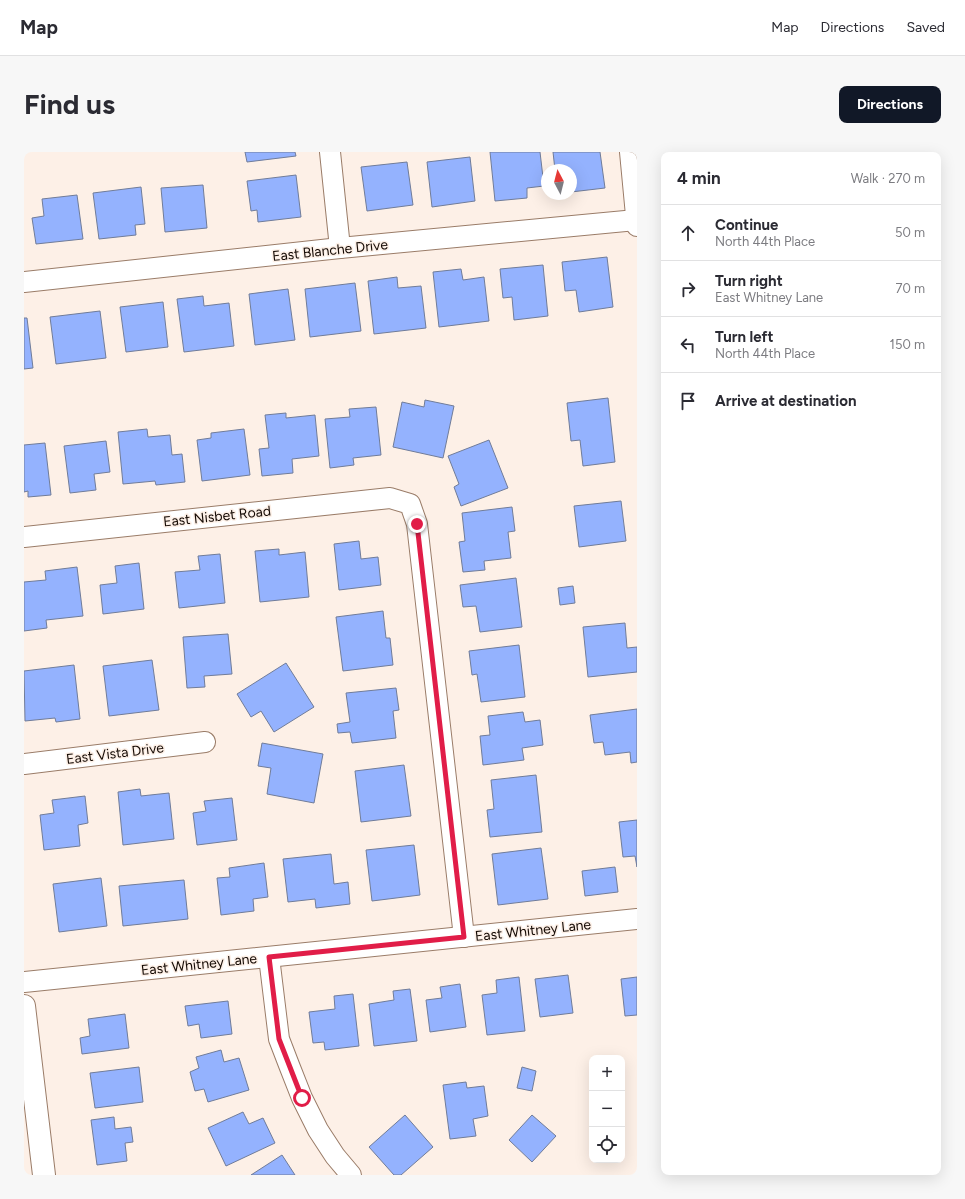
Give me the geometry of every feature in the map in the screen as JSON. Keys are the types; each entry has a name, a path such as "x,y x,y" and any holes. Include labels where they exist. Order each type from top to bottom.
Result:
{"street":[{"path":"330,152 340,248"},
{"path":"630,152 637,223"},
{"name":"East Blanche Drive","path":"24,282 340,248 637,223"},
{"name":"East Nisbet Road","path":"24,537 390,498 410,504 417,524 464,937"},
{"name":"East Vista Drive","path":"24,764 205,742"},
{"name":"East Whitney Lane","path":"24,982 637,919"},
{"path":"269,957 279,1039 302,1098 318,1130 335,1156 351,1175"},
{"path":"24,1006 44,1175"}],"building":[{"path":"245,152 295,152 296,156 247,162"},
{"path":"490,152 540,152 541,186 527,188 527,198 495,201"},
{"path":"553,152 600,152 605,188 577,191 577,164 554,164"},
{"path":"470,157 475,201 432,207 427,162"},
{"path":"407,162 413,205 367,211 361,167"},
{"path":"296,175 301,217 258,222 257,210 251,211 247,181"},
{"path":"203,185 207,228 165,232 161,188"},
{"path":"141,187 145,224 135,225 136,235 99,239 93,193"},
{"path":"77,195 83,239 36,244 32,218 44,216 42,199"},
{"path":"607,257 613,307 579,312 576,290 565,291 562,262"},
{"path":"543,265 548,316 514,320 512,297 503,298 500,269"},
{"path":"461,269 463,280 484,277 489,321 439,327 433,272"},
{"path":"397,277 398,288 421,286 426,328 374,334 368,281"},
{"path":"355,283 361,331 310,337 305,289"},
{"path":"288,289 295,340 255,345 249,294"},
{"path":"203,296 204,306 229,303 234,346 184,352 177,299"},
{"path":"163,302 168,347 126,352 120,307"},
{"path":"100,311 106,358 56,364 50,317"},
{"path":"24,318 27,318 33,368 24,369"},
{"path":"608,398 615,462 583,466 580,440 571,441 567,403"},
{"path":"425,400 454,406 443,458 393,447 402,402 424,407"},
{"path":"376,407 381,455 353,458 354,465 330,468 325,419 350,417 349,409"},
{"path":"286,413 286,418 315,415 319,456 292,459 293,473 262,476 259,449 269,448 265,415"},
{"path":"147,429 148,437 170,435 172,455 182,454 185,482 156,485 155,481 123,484 118,432"},
{"path":"244,429 250,475 202,481 197,440 211,438 211,433"},
{"path":"489,440 508,488 461,506 454,487 459,484 448,456"},
{"path":"106,441 110,472 94,474 96,490 70,493 64,446"},
{"path":"45,443 51,495 28,497 28,491 24,492 24,445"},
{"path":"621,501 626,541 579,547 574,506"},
{"path":"512,507 515,531 508,532 511,558 484,561 485,570 463,572 459,542 465,541 462,513"},
{"path":"359,541 361,559 378,557 381,585 339,590 334,544"},
{"path":"279,549 279,555 305,552 309,597 260,602 255,551"},
{"path":"220,554 225,603 179,608 175,572 200,570 198,556"},
{"path":"139,563 144,609 103,614 100,585 117,583 115,566"},
{"path":"77,567 83,616 46,620 47,628 24,631 24,582 46,580 45,571"},
{"path":"516,578 522,627 480,632 476,606 463,607 460,585"},
{"path":"573,586 575,603 560,605 558,588"},
{"path":"383,611 386,638 390,638 393,665 343,671 336,617"},
{"path":"625,623 627,648 637,647 637,672 588,677 583,627"},
{"path":"228,634 232,674 204,676 205,687 187,688 183,637"},
{"path":"519,645 525,697 481,702 477,674 472,675 469,651"},
{"path":"152,660 159,710 109,716 103,666"},
{"path":"286,663 314,707 274,732 261,711 251,717 237,694"},
{"path":"74,665 80,719 56,722 55,718 25,721 24,671"},
{"path":"396,688 399,710 393,711 396,738 352,743 350,732 338,733 337,724 350,722 346,693"},
{"path":"637,709 637,762 631,763 630,752 605,755 603,742 594,743 590,715"},
{"path":"523,712 525,722 540,720 543,745 522,748 524,760 483,765 480,736 490,735 488,716"},
{"path":"262,743 323,754 314,803 267,794 271,768 258,766"},
{"path":"404,765 411,816 361,822 355,771"},
{"path":"536,775 542,832 490,837 487,810 494,809 491,780"},
{"path":"140,789 141,796 169,793 174,839 123,845 118,792"},
{"path":"85,796 88,823 78,825 80,846 44,850 40,815 54,813 52,800"},
{"path":"232,798 237,840 197,845 193,813 206,811 204,801"},
{"path":"637,820 637,867 635,856 623,857 619,822"},
{"path":"414,845 420,895 372,901 366,850"},
{"path":"541,848 548,899 498,905 492,854"},
{"path":"331,854 334,884 348,882 350,904 316,908 315,899 288,902 283,859"},
{"path":"264,863 268,897 253,899 254,911 221,915 217,878 230,877 229,868"},
{"path":"615,867 618,892 585,896 582,871"},
{"path":"101,878 107,926 59,932 53,884"},
{"path":"184,880 188,919 123,926 119,886"},
{"path":"568,975 573,1013 540,1017 535,979"},
{"path":"519,977 525,1031 487,1035 482,995 497,993 496,980"},
{"path":"637,977 637,1015 625,1016 621,979"},
{"path":"460,984 466,1027 430,1032 426,1000 442,998 440,987"},
{"path":"410,989 417,1041 374,1046 369,1004 394,1000 393,991"},
{"path":"353,994 359,1046 325,1050 324,1042 313,1043 309,1012 335,1009 334,996"},
{"path":"228,1001 232,1034 201,1038 199,1024 188,1026 185,1006"},
{"path":"125,1014 129,1048 82,1054 80,1038 90,1036 88,1019"},
{"path":"221,1050 224,1062 239,1058 249,1090 208,1102 204,1089 195,1091 190,1072 199,1068 196,1057"},
{"path":"139,1067 143,1102 95,1108 90,1073"},
{"path":"522,1067 536,1071 532,1091 517,1088"},
{"path":"466,1082 467,1088 484,1086 488,1116 473,1119 476,1136 450,1139 443,1085"},
{"path":"243,1112 249,1124 263,1118 275,1143 226,1166 208,1128"},
{"path":"405,1115 433,1147 401,1175 394,1175 369,1147"},
{"path":"532,1115 556,1136 532,1162 509,1140"},
{"path":"114,1117 115,1129 131,1127 133,1142 125,1143 127,1161 97,1165 91,1120"},
{"path":"282,1155 295,1175 251,1175"}],"route":[{"path":"302,1098 279,1039 269,957 464,937 417,524"}]}
